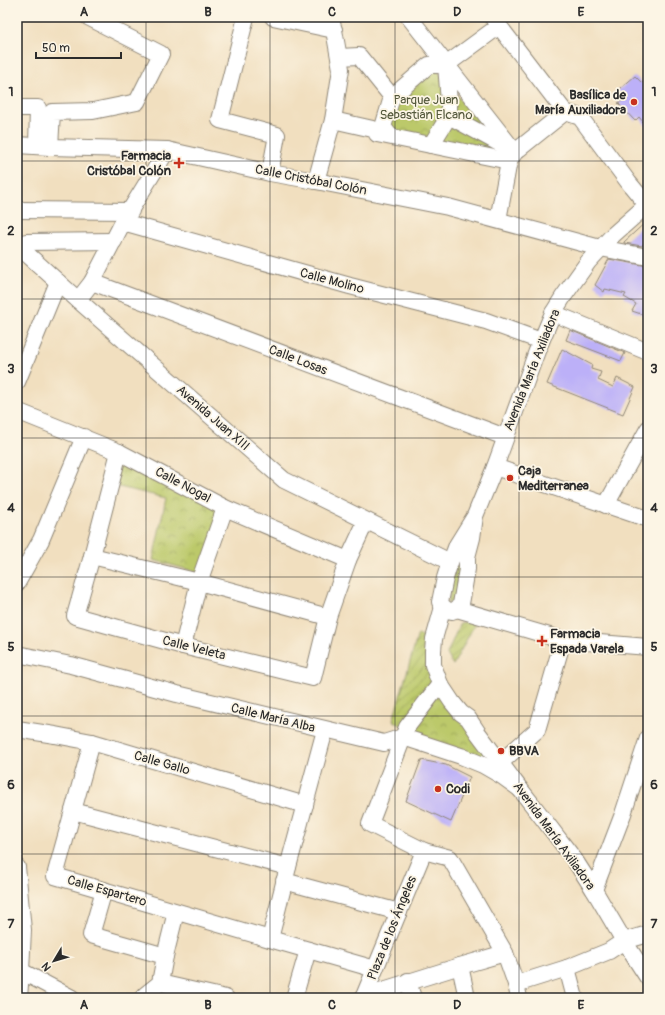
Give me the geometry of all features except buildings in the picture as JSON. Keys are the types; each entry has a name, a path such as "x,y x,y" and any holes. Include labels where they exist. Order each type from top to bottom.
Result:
{"street":[{"path":"43,146 52,112 93,111 137,102 161,54 88,17"},
{"path":"246,17 220,120 277,135 270,173"},
{"path":"272,17 332,23 341,68 333,120 316,181"},
{"path":"409,17 446,65 512,157"},
{"path":"390,136 383,127 392,97 429,65 446,65 495,21 565,112 580,117 648,205"},
{"path":"339,57 359,56 392,97"},
{"path":"431,145 449,116 446,65"},
{"path":"17,108 38,108 43,146"},
{"path":"498,220 512,157 565,112"},
{"path":"449,116 512,157"},
{"path":"333,120 377,130 377,134 431,145 512,157"},
{"name":"Calle Cristóbal Colón","path":"17,145 167,150 270,173 448,207 603,249 648,257"},
{"path":"78,300 92,282 127,217 167,150"},
{"name":"Avenida María Axiliadora","path":"457,554 472,538 475,516 495,467 541,341 553,314 588,262 603,249 612,235 648,205"},
{"name":"Calle Molino","path":"17,210 127,217 350,286 486,321 541,341"},
{"path":"21,243 114,241"},
{"path":"575,241 584,250 588,262"},
{"name":"Avenida Juan XIII","path":"21,243 58,282 284,480 435,554 457,554"},
{"path":"17,382 58,282"},
{"name":"Calle Losas","path":"92,282 505,437"},
{"path":"553,314 648,352"},
{"name":"Calle Nogal","path":"17,411 119,452 225,508 348,560"},
{"path":"606,505 648,429"},
{"path":"17,583 41,540 84,438"},
{"path":"119,452 92,556 199,582 328,617 348,560 366,521"},
{"path":"495,467 648,519"},
{"path":"183,646 199,582 225,508"},
{"path":"435,554 442,564 445,578"},
{"path":"451,609 461,604 467,569 457,554 445,578 440,602 451,609 563,640 648,647"},
{"name":"Calle Veleta","path":"92,556 75,616 183,646 313,678 328,617"},
{"name":"Avenida María Axiliadora","path":"451,609 434,639 432,651 433,665 440,684 461,714 468,718 500,763 564,845 594,890 648,978"},
{"name":"Avenida María Axiliadora","path":"451,609 442,648 442,666 455,693 467,710 468,718"},
{"path":"500,763 537,730 563,640"},
{"name":"Calle María Alba","path":"17,654 71,665 177,694 384,744 403,737"},
{"path":"440,684 407,727 370,824 424,850 450,858 505,953 517,991 609,951 624,941 648,934"},
{"name":"Calle Gallo","path":"17,729 92,742 305,805"},
{"path":"270,939 325,730"},
{"path":"403,737 478,762 492,769 520,789"},
{"name":"Calle Espartero","path":"92,742 55,876 308,950 375,968"},
{"path":"594,890 624,814 647,742"},
{"path":"73,811 286,874 399,912"},
{"name":"Plaza de los Ángeles","path":"364,997 424,850"},
{"path":"17,867 23,930 19,998"},
{"path":"104,890 91,935 165,956"},
{"path":"144,998 145,995 160,983 176,912"},
{"path":"294,998 308,950"},
{"name":"Plaza de los Ángeles","path":"364,997 408,981 505,953"},
{"path":"20,961 72,998"},
{"path":"460,966 468,998"},
{"path":"567,968 575,998"},
{"path":"408,981 413,998"},
{"path":"160,983 226,998"}],"green space":[{"name":"Parque Juan Sebastián Elcano","path":"430,61 472,115 474,113 500,146 498,156 379,132 388,98"},
{"path":"119,457 223,510 204,574 153,560 166,498 115,486"},
{"path":"456,561 463,564 454,604 448,603"},
{"path":"477,620 453,665 447,654 460,623"},
{"path":"418,634 427,638 433,678 427,698 405,728 393,720"},
{"path":"439,691 511,779 406,736"}],"place":[{"name":"Basílica de María Auxiliadora","path":"634,102"},
{"name":"Farmacia Cristóbal Colón","path":"179,163"},
{"name":"Caja Mediterranea","path":"510,478"},
{"name":"Farmacia Espada Varela","path":"542,641"},
{"name":"BBVA","path":"501,751"},
{"name":"Codi","path":"438,789"}]}
